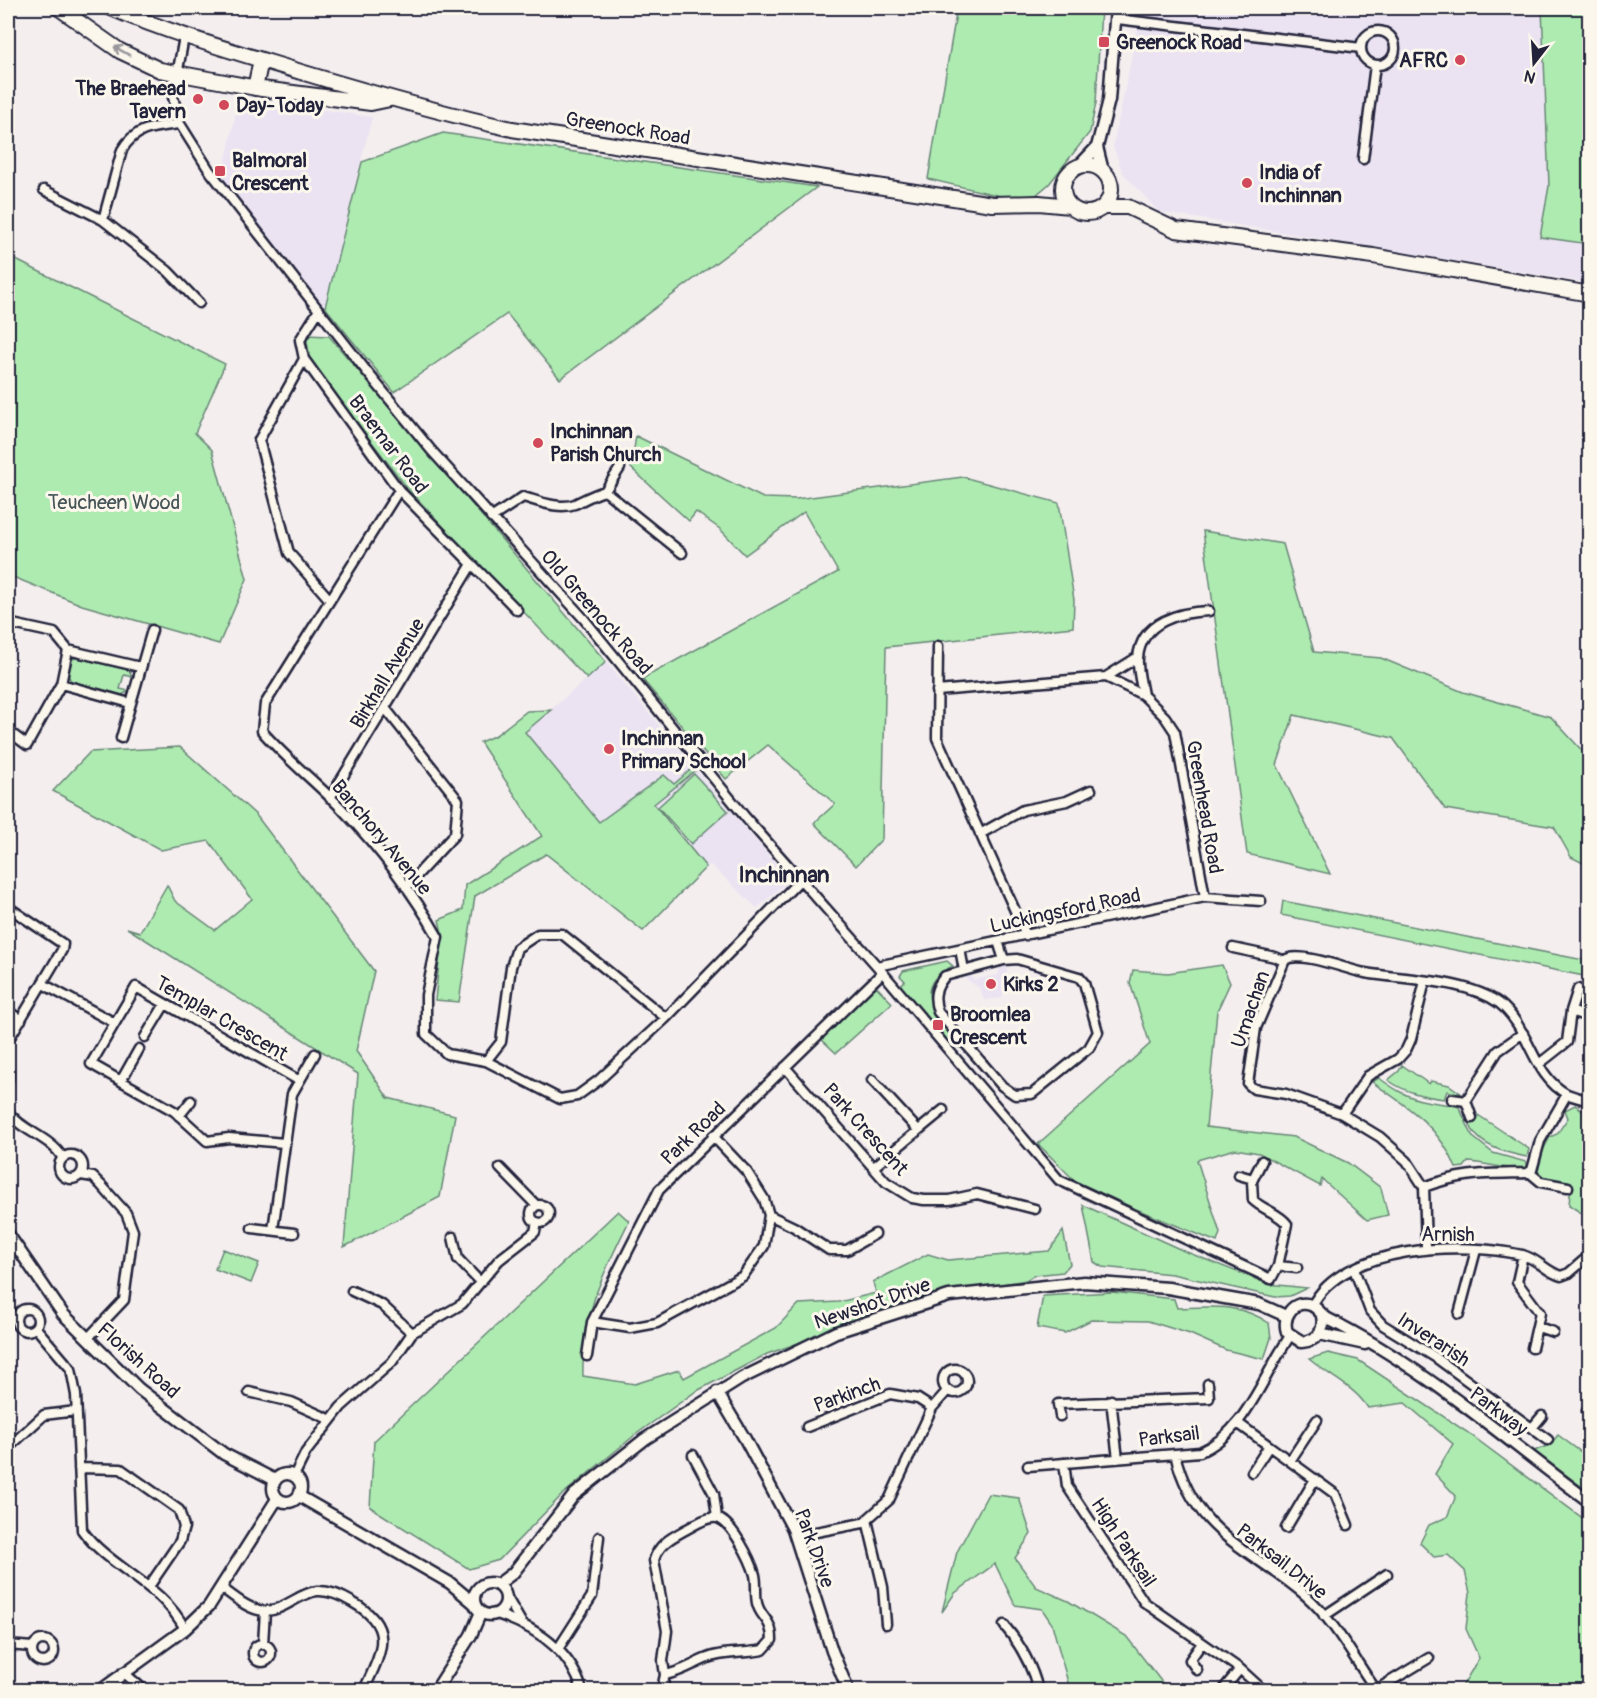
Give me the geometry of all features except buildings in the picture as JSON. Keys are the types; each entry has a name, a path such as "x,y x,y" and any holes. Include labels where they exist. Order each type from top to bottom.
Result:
{"main road":[{"name":"Greenock Road","path":"59,8 120,51 160,70 258,88 371,103 392,99"},
{"name":"Greenock Road","path":"111,8 184,37 392,99 453,116 535,133 984,203 1040,203 1070,206"},
{"path":"258,88 261,60"},
{"path":"1128,207 1104,207 1087,213 1070,206 1065,199 1064,186 1067,176 1078,167 1091,166 1102,171 1128,207 1158,224 1186,231 1372,256 1590,294"},
{"path":"1104,207 1111,194 1111,185"},
{"path":"1040,203 1064,186"}],"street":[{"path":"1078,167 1096,147 1109,100 1117,19 1116,8"},
{"path":"1117,19 1361,48"},
{"path":"1380,31 1390,35 1395,45 1394,56 1386,64 1375,65 1365,59 1361,48 1369,34 1380,31"},
{"name":"Old Greenock Road","path":"184,37 173,97 180,124 209,170 375,382 491,518 584,619 746,818 1059,1180 1271,1279 1278,1266"},
{"path":"1363,159 1375,65"},
{"path":"103,220 122,150 128,140 149,128 180,124"},
{"path":"1096,147 1102,171"},
{"path":"44,190 103,220 168,271 199,303"},
{"path":"319,310 300,340 304,359 259,440 289,553 330,600"},
{"name":"Braemar Road","path":"304,359 399,490 517,610"},
{"path":"491,518 523,497 566,506 605,490 620,468"},
{"name":"Banchory Avenue","path":"399,490 265,704 262,731 278,750 330,798 406,887 438,937 426,995 426,1034 447,1054 486,1061 560,1099 577,1096 599,1080 666,1018 800,880"},
{"path":"605,490 682,553"},
{"name":"Birkhall Avenue","path":"330,798 472,564"},
{"path":"1143,695 1138,657 1149,633 1158,623 1186,612 1209,611"},
{"path":"8,623 54,633 68,650 140,667"},
{"path":"121,738 152,630"},
{"path":"938,646 937,738 1026,935"},
{"path":"8,731 27,745 61,684 68,650"},
{"path":"937,692 1106,677 1138,657"},
{"name":"Greenhead Road","path":"1106,677 1143,695 1165,717 1175,732 1205,897"},
{"path":"61,684 130,704"},
{"path":"385,708 458,800 455,834 406,887"},
{"path":"980,834 1023,810 1067,801 1090,790"},
{"name":"Luckingsford Road","path":"879,970 960,949 1205,897 1261,901"},
{"path":"8,907 63,944 43,984 9,1039"},
{"path":"486,1061 501,1042 511,967 517,948 538,934 561,934 666,1018"},
{"path":"998,941 1004,960"},
{"path":"1233,948 1275,957 1284,962"},
{"path":"960,949 964,970"},
{"name":"Umachan","path":"1424,1187 1407,1161 1387,1143 1342,1114 1286,1094 1254,1089 1248,1084 1256,1028 1284,962 1294,957 1365,973 1425,981 1484,994 1510,1014 1551,1080 1567,1094 1590,1101"},
{"path":"1017,959 1079,977 1084,983 1098,1032 1089,1048 1032,1094 1015,1095 1002,1086 938,1012 934,994 945,976 1004,960 1017,959"},
{"name":"Park Road","path":"587,1356 592,1322 658,1190 879,970"},
{"path":"1342,1114 1368,1076 1398,1059 1406,1050 1411,1039 1425,981"},
{"path":"43,984 113,1022 92,1065 179,1116 207,1141 229,1138 284,1143"},
{"name":"Templar Crescent","path":"113,1022 135,987 298,1080"},
{"path":"1539,1064 1567,1042 1570,1011 1578,989"},
{"path":"145,1037 165,1004"},
{"path":"8,1011 21,1020"},
{"path":"1570,1011 1590,1018"},
{"path":"1466,1101 1498,1051 1523,1033"},
{"path":"121,1081 139,1049"},
{"name":"Templar Crescent","path":"273,1230 292,1094 315,1054"},
{"name":"Park Crescent","path":"785,1066 886,1182 912,1198 934,1201 977,1194 1035,1209"},
{"path":"8,1071 8,1080"},
{"path":"872,1080 918,1130"},
{"path":"1529,1172 1540,1141 1567,1094"},
{"path":"1452,1099 1466,1101"},
{"path":"179,1116 191,1101"},
{"path":"1466,1101 1472,1118"},
{"path":"874,1166 943,1110"},
{"path":"8,1112 22,1126 49,1141 63,1158"},
{"path":"592,1322 630,1328 657,1323 743,1276 764,1246 769,1215 764,1199 747,1172 713,1136"},
{"path":"81,1174 82,1163 77,1157 70,1155 63,1158 58,1165 62,1176 70,1180 81,1174 93,1177 126,1213 133,1231 124,1300 88,1338"},
{"path":"1262,1161 1253,1179 1253,1200 1262,1208 1282,1218 1287,1224 1278,1266 1297,1268"},
{"path":"500,1168 536,1205 544,1205 549,1215 546,1221 537,1222"},
{"path":"1426,1247 1424,1187 1452,1176 1484,1172 1529,1172 1541,1182 1568,1187"},
{"path":"1239,1175 1253,1179"},
{"path":"294,1476 306,1452 329,1419 392,1362 412,1333 462,1304 499,1260 535,1232 537,1222 531,1213 536,1205"},
{"path":"769,1215 794,1227 829,1250 847,1250 875,1234"},
{"path":"252,1228 294,1233"},
{"name":"Florish Road","path":"8,1234 63,1314 138,1389 224,1454 275,1480"},
{"path":"453,1237 458,1259 480,1282"},
{"name":"Arnish","path":"1312,1306 1323,1287 1334,1278 1392,1254 1426,1247 1523,1255 1562,1276 1569,1273 1590,1255"},
{"path":"1459,1314 1476,1250"},
{"path":"1523,1255 1517,1282 1540,1313 1532,1348"},
{"name":"Inverarish","path":"1354,1269 1370,1311 1383,1326 1435,1357 1548,1440"},
{"name":"Newshot Drive","path":"503,1592 513,1573 574,1495 645,1439 717,1392 836,1332 950,1296 1084,1282 1168,1288 1259,1304 1286,1316"},
{"path":"352,1291 382,1305 412,1333"},
{"path":"1300,1304 1312,1306 1322,1316 1323,1326 1319,1335 1302,1342 1290,1336 1285,1327 1286,1316 1300,1304"},
{"name":"Parkway","path":"1322,1316 1365,1338 1432,1383 1590,1502"},
{"path":"1538,1327 1553,1332"},
{"path":"36,1328 71,1370 76,1411 82,1530 94,1546 150,1586 185,1629"},
{"name":"Parkway","path":"1319,1335 1355,1340 1384,1352"},
{"name":"Parksail","path":"1028,1466 1200,1452 1219,1444 1239,1424 1290,1336"},
{"name":"Parksail","path":"1060,1416 1058,1404 1112,1400 1209,1398 1208,1384"},
{"path":"795,1536 863,1523 889,1500 910,1460 932,1408 948,1390"},
{"path":"249,1392 291,1402 329,1419"},
{"name":"Park Drive","path":"717,1392 746,1439 795,1536 832,1651 848,1690"},
{"name":"Parkinch","path":"807,1427 890,1394 918,1399 932,1408"},
{"path":"1112,1400 1118,1459"},
{"path":"8,1448 44,1415 76,1411"},
{"path":"1532,1428 1542,1416"},
{"path":"1290,1461 1317,1420"},
{"path":"1239,1424 1335,1494 1348,1525"},
{"path":"1252,1472 1269,1446"},
{"name":"Parksail Drive","path":"1175,1454 1181,1479 1211,1526 1305,1595 1324,1616 1376,1690"},
{"path":"693,1455 714,1494 717,1518"},
{"name":"High Parksail","path":"1064,1463 1067,1486 1143,1602 1240,1669 1263,1690"},
{"path":"79,1468 121,1469 179,1510 184,1527 180,1541 150,1586"},
{"path":"282,1475 294,1476 301,1487 299,1496 289,1502 277,1499 273,1492 275,1480 282,1475"},
{"path":"1286,1528 1315,1479"},
{"path":"299,1496 450,1583 476,1592"},
{"path":"101,1690 185,1629 209,1606 277,1499"},
{"path":"665,1676 682,1672 706,1659 720,1655 763,1650 772,1640 772,1626 757,1605 755,1577 751,1565 729,1525 717,1518 707,1519 672,1537 657,1550 654,1560 667,1631 663,1661 665,1676 663,1684 667,1690"},
{"path":"867,1520 883,1587 886,1624"},
{"path":"558,1649 592,1596 599,1537"},
{"path":"1324,1616 1387,1574"},
{"path":"450,1583 478,1608 521,1622 558,1649 572,1668 582,1690"},
{"path":"476,1592 486,1584 503,1592 521,1622"},
{"path":"222,1588 252,1607 265,1611 319,1591 344,1597 369,1612 381,1631 382,1642 381,1652 364,1690"},
{"path":"471,1635 478,1608 476,1592"},
{"path":"436,1690 471,1635 502,1609 503,1592"},
{"path":"263,1644 265,1611"},
{"path":"1004,1625 1018,1641 1033,1672 1038,1690"},
{"path":"1197,1670 1191,1660 1202,1643"},
{"path":"8,1645 32,1647"},
{"path":"1376,1690 1429,1658"},
{"path":"1229,1690 1226,1686 1240,1669"},
{"path":"123,1672 144,1690"}],"shaded area":[{"path":"1136,8 1542,8 1549,186 1540,237 1589,244 1589,283 1159,212 1123,173 1113,146 1137,31"},
{"path":"239,97 372,117 325,307 222,180"},
{"name":"Inchinnan Primary School","path":"606,662 694,767 674,784 663,775 599,822 525,732"},
{"path":"696,770 787,877 785,884 757,908 711,865 706,867 654,804"},
{"path":"1008,965 1002,998 984,1000 980,989 963,976 970,974 974,980 998,975 1000,967"}],"green space":[{"path":"957,8 1101,8 1096,103 1090,132 1049,184 1036,195 1009,198 928,179"},
{"path":"1542,8 1589,8 1589,244 1540,237 1549,186"},
{"path":"443,133 817,187 560,379 507,314 394,392 325,307 362,162"},
{"name":"Teucheen Wood","path":"8,256 225,364 195,433 212,450 247,579 219,644 82,605 8,575"},
{"path":"306,335 329,336 606,662 587,679 407,488 310,361"},
{"path":"636,436 763,498 796,499 963,477 1059,503 1074,600 1073,627 886,647 882,839 856,866 814,823 835,804 768,745 726,779 642,679 838,572 804,512 745,555 720,529 696,512 689,521 631,468"},
{"path":"1203,531 1283,544 1314,652 1381,658 1463,692 1551,717 1589,758 1589,866 1571,857 1554,827 1445,809 1393,738 1294,715 1277,765 1330,874 1247,854"},
{"path":"77,658 129,670 132,677 124,675 120,689 129,691 122,695 71,681 68,675 72,659"},
{"path":"551,710 525,732 599,822 664,775 674,784 694,767 696,770 654,804 706,867 643,931 546,854 475,896 459,1002 435,1000 442,933 439,920 463,910 465,885 542,836 480,742 496,735 527,711"},
{"path":"180,747 256,815 374,971 356,1051 388,1098 455,1115 440,1197 344,1247 358,1074 127,928 140,932 167,885 175,901 215,930 252,899 209,841 161,850 53,791 90,752"},
{"path":"694,774 728,811 691,844 658,807"},
{"path":"1283,901 1589,961 1589,977 1281,915"},
{"path":"947,961 953,966 939,975 931,985 929,996 938,1018 964,1049 952,1045 900,985 905,981 900,976 903,971"},
{"path":"1222,965 1230,983 1217,1011 1206,1127 1294,1137 1348,1163 1381,1188 1388,1215 1367,1220 1322,1179 1320,1186 1259,1153 1235,1149 1197,1160 1220,1233 1217,1242 1075,1181 1038,1144 1150,1044 1130,983 1133,970 1168,973"},
{"path":"875,985 892,1003 836,1053 820,1038"},
{"path":"1402,1065 1429,1084 1431,1081 1449,1085 1462,1094 1447,1091 1444,1099 1401,1088 1388,1080 1399,1071"},
{"path":"1379,1078 1413,1098 1459,1107 1473,1137 1493,1153 1526,1162 1526,1168 1468,1162 1464,1167 1456,1168 1432,1129 1410,1109 1372,1082"},
{"path":"1575,1105 1589,1114 1589,1218 1569,1205 1571,1182 1537,1177 1542,1152 1550,1137 1557,1134 1568,1118 1565,1110"},
{"path":"1475,1113 1529,1149 1527,1157 1485,1143 1478,1137 1469,1122 1475,1120"},
{"path":"1083,1205 1184,1251 1268,1284 1307,1288 1290,1296 1275,1297 1172,1274 1102,1267 1094,1262"},
{"path":"618,1211 629,1221 595,1296 583,1354 583,1376 635,1384 679,1370 684,1378 776,1328 799,1304 839,1302 876,1293 873,1282 928,1254 948,1260 1049,1251 1063,1231 1070,1264 1063,1272 1035,1275 1026,1280 933,1296 767,1354 695,1392 635,1435 563,1494 499,1560 469,1569 370,1507 374,1441"},
{"path":"223,1249 259,1263 251,1283 215,1269"},
{"path":"1112,1292 1174,1299 1177,1308 1225,1308 1247,1312 1269,1323 1271,1338 1264,1359 1226,1350 1190,1334 1148,1321 1091,1320 1065,1333 1037,1328 1043,1296"},
{"path":"1328,1353 1358,1360 1467,1432 1589,1523 1589,1690 1460,1690 1479,1658 1466,1629 1470,1593 1465,1571 1448,1555 1434,1557 1420,1543 1429,1525 1447,1517 1456,1496 1435,1474 1453,1444 1405,1403 1368,1408 1356,1393 1309,1359"},
{"path":"1558,1435 1589,1458 1589,1492 1534,1451 1550,1445"},
{"path":"988,1494 1019,1498 1031,1534 1015,1558 1036,1587 1068,1601 1126,1636 1168,1690 1070,1690 1052,1624 1042,1609 1015,1605 995,1564 955,1593 942,1612 957,1552"}],"place":[{"name":"Greenock Road","path":"1104,42"},
{"name":"AFRC","path":"1460,60"},
{"name":"The Braehead Tavern","path":"198,99"},
{"name":"Day-Today","path":"224,105"},
{"name":"Balmoral Crescent","path":"220,171"},
{"name":"India of Inchinnan","path":"1247,183"},
{"name":"Inchinnan Parish Church","path":"538,443"},
{"name":"Inchinnan Primary School","path":"609,749"},
{"name":"Kirks 2","path":"991,984"},
{"name":"Broomlea Crescent","path":"938,1025"}],"district":[{"name":"Inchinnan","path":"784,874"}]}
